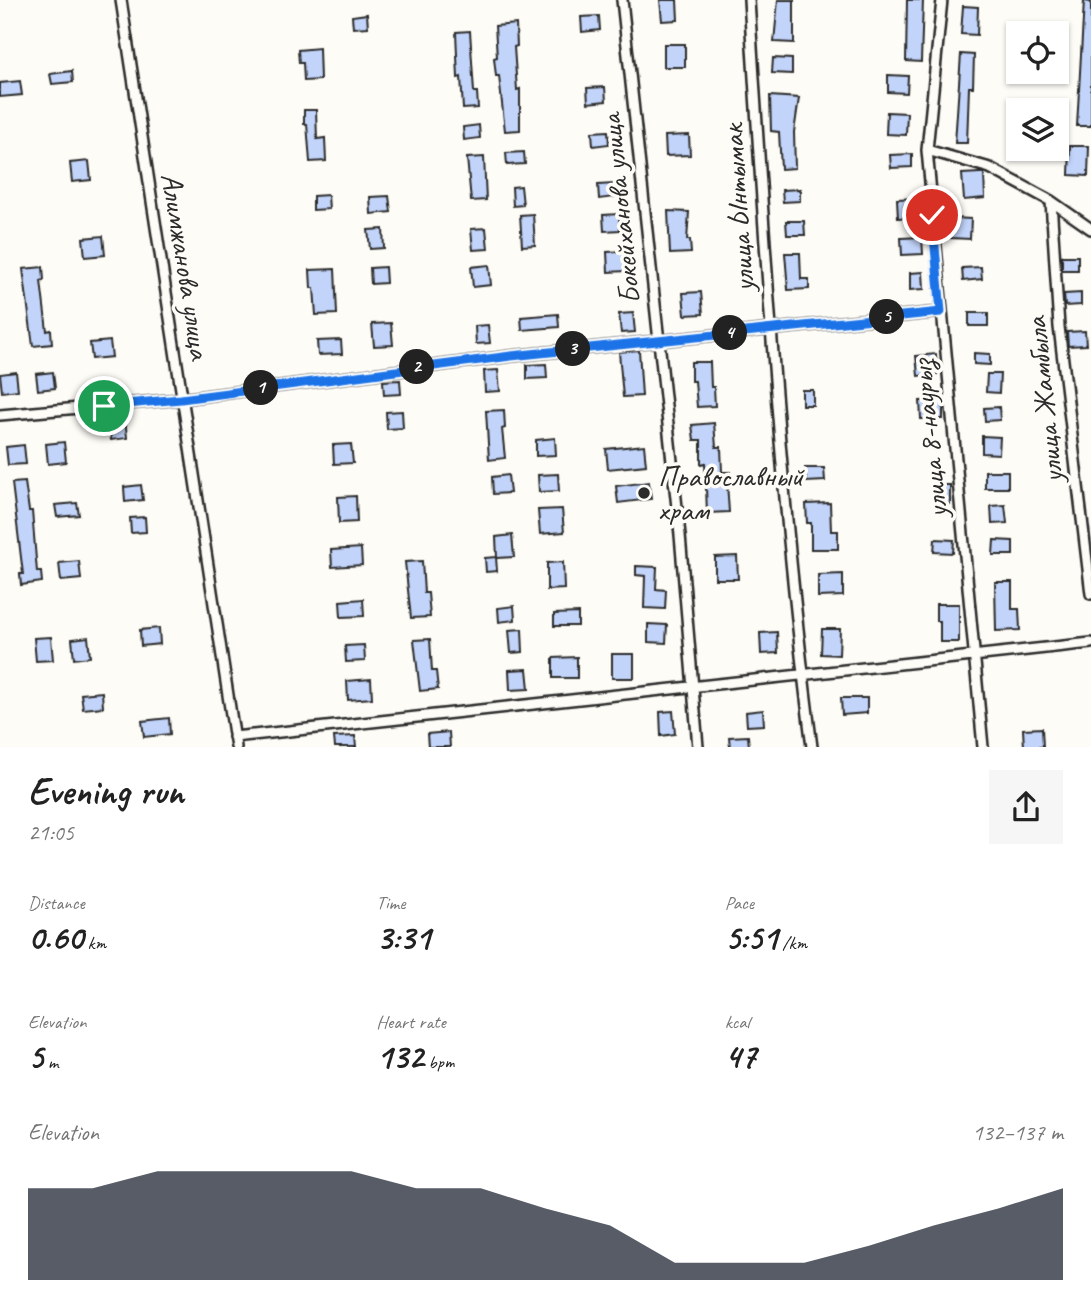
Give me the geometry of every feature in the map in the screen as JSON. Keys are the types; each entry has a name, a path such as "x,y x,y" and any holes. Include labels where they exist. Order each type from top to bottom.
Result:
{"street":[{"name":"Алимжанова улица","path":"121,0 236,747"},
{"name":"Бокейханова улица","path":"622,0 680,535 698,747"},
{"name":"улица Ынтымак","path":"749,0 771,329 796,624 812,747"},
{"name":"улица 8-наурыз","path":"942,0 927,150 983,747"},
{"path":"927,150 990,169 1051,201 1091,229"},
{"name":"улица Жамбыла","path":"1051,201 1059,327 1091,594"},
{"path":"0,415 181,399 357,374 941,312"},
{"path":"234,737 1091,643"}],"building":[{"path":"660,0 677,0 678,20 662,21"},
{"path":"778,0 794,0 794,43 774,42"},
{"path":"907,0 923,0 921,62 906,61"},
{"path":"1084,1 1091,2 1091,126 1077,126"},
{"path":"963,6 978,7 977,35 961,34"},
{"path":"367,14 368,27 353,28 352,16"},
{"path":"599,16 600,30 582,32 581,17"},
{"path":"516,24 517,46 514,47 517,90 520,89 520,130 505,131 499,76 496,76 494,58 497,57 495,26"},
{"path":"470,31 474,92 477,92 478,108 463,109 461,77 458,78 456,32"},
{"path":"664,44 685,44 685,67 664,67"},
{"path":"319,48 320,80 304,81 303,63 299,63 298,50"},
{"path":"961,54 974,55 973,87 969,87 967,143 955,143"},
{"path":"773,58 792,59 792,74 772,73"},
{"path":"72,71 73,82 52,84 50,74"},
{"path":"888,75 908,76 907,93 888,92"},
{"path":"20,81 22,95 0,97 0,83"},
{"path":"605,87 606,101 588,103 587,88"},
{"path":"770,96 799,98 794,132 795,168 781,169 779,132 771,131"},
{"path":"304,110 316,110 317,139 325,138 326,161 310,162"},
{"path":"887,112 907,113 906,135 886,134"},
{"path":"479,125 480,138 464,140 463,127"},
{"path":"608,131 609,144 593,146 592,132"},
{"path":"689,135 690,155 666,156 665,136"},
{"path":"1070,146 1089,146 1088,176 1069,175"},
{"path":"524,152 525,164 507,165 506,153"},
{"path":"912,154 912,167 891,168 890,155"},
{"path":"484,157 486,200 471,201 467,158"},
{"path":"89,161 91,180 72,182 70,163"},
{"path":"984,173 985,198 964,200 962,174"},
{"path":"614,184 615,197 599,199 598,185"},
{"path":"521,186 523,205 513,206 512,187"},
{"path":"800,189 800,201 783,202 782,190"},
{"path":"328,195 329,209 313,210 313,196"},
{"path":"389,196 391,212 371,214 370,197"},
{"path":"919,198 920,217 898,218 897,199"},
{"path":"668,211 689,212 687,240 690,240 691,253 670,254"},
{"path":"533,214 535,245 522,246 520,215"},
{"path":"619,214 620,230 604,231 603,215"},
{"path":"953,218 971,219 970,239 951,238"},
{"path":"786,221 804,221 805,235 787,235"},
{"path":"486,228 488,249 473,250 471,229"},
{"path":"383,229 384,248 370,249 368,230"},
{"path":"103,236 105,255 85,257 83,238"},
{"path":"922,237 923,254 902,255 901,238"},
{"path":"625,251 626,271 608,272 607,252"},
{"path":"785,253 800,253 801,279 809,279 809,289 788,290"},
{"path":"1062,256 1078,256 1078,270 1062,270"},
{"path":"489,265 491,285 473,287 471,267"},
{"path":"43,267 44,280 41,281 47,331 51,330 52,344 33,346 23,269"},
{"path":"385,267 386,283 371,284 370,268"},
{"path":"981,267 982,279 963,281 962,268"},
{"path":"335,269 337,314 316,315 310,270"},
{"path":"923,272 924,289 910,290 910,273"},
{"path":"701,292 703,314 685,315 683,293"},
{"path":"1081,293 1081,305 1065,306 1064,294"},
{"path":"633,313 635,332 621,333 619,314"},
{"path":"969,313 988,313 988,326 969,326"},
{"path":"558,314 559,327 522,330 521,317"},
{"path":"391,323 393,345 374,346 372,324"},
{"path":"488,325 490,343 476,344 475,326"},
{"path":"1085,331 1086,345 1068,346 1067,332"},
{"path":"341,340 342,354 318,355 317,341"},
{"path":"110,341 112,357 92,359 90,343"},
{"path":"639,350 642,396 623,397 619,352"},
{"path":"974,353 990,354 990,365 974,364"},
{"path":"936,354 937,374 918,376 916,356"},
{"path":"691,362 710,362 715,406 697,407 695,381 691,381"},
{"path":"546,364 547,378 527,379 527,365"},
{"path":"498,370 500,391 485,392 484,371"},
{"path":"16,372 18,390 2,392 0,374"},
{"path":"53,372 55,388 38,390 36,374"},
{"path":"987,374 1000,374 999,393 986,392"},
{"path":"400,380 401,394 384,395 383,381"},
{"path":"802,390 813,390 813,405 802,405"},
{"path":"943,400 943,419 921,419 920,401"},
{"path":"999,407 1000,420 985,421 984,408"},
{"path":"504,410 505,428 502,429 505,458 489,460 486,411"},
{"path":"402,411 403,428 387,429 386,412"},
{"path":"125,417 127,438 111,440 108,419"},
{"path":"714,423 716,447 721,447 722,472 730,472 730,483 727,483 729,512 707,513 705,463 701,464 701,440 694,440 692,425"},
{"path":"982,436 1000,437 999,454 982,453"},
{"path":"555,438 556,455 536,456 536,440"},
{"path":"64,442 66,462 48,464 46,444"},
{"path":"351,444 353,463 334,464 333,445"},
{"path":"24,445 26,464 8,465 6,447"},
{"path":"644,445 646,465 608,469 606,449"},
{"path":"805,468 824,468 825,481 806,482"},
{"path":"985,471 1008,471 1008,488 985,488"},
{"path":"558,474 559,491 539,492 538,475"},
{"path":"508,475 510,493 493,494 492,477"},
{"path":"25,482 29,511 32,511 37,572 41,572 42,582 21,585 20,574 23,574 12,483"},
{"path":"649,482 651,499 618,503 616,486"},
{"path":"141,485 143,500 125,502 124,487"},
{"path":"935,485 950,485 950,504 935,503"},
{"path":"356,496 357,522 339,523 338,497"},
{"path":"77,503 79,515 57,517 55,505"},
{"path":"830,503 831,531 838,531 838,549 811,549 811,523 807,523 806,504"},
{"path":"1005,505 1007,523 992,524 991,506"},
{"path":"562,509 564,532 540,534 538,510"},
{"path":"145,517 146,532 131,533 130,518"},
{"path":"512,535 514,557 497,558 496,537"},
{"path":"935,539 954,540 953,553 934,552"},
{"path":"994,540 1013,541 1013,555 993,555"},
{"path":"361,548 362,565 332,567 331,550"},
{"path":"737,556 738,579 715,579 715,557"},
{"path":"496,557 497,571 486,572 485,558"},
{"path":"79,561 81,579 61,581 59,563"},
{"path":"422,561 424,593 428,593 430,617 411,618 405,562"},
{"path":"563,562 564,589 547,590 547,563"},
{"path":"636,566 657,567 656,589 666,590 665,609 644,608 645,576 636,575"},
{"path":"843,574 843,596 818,597 818,575"},
{"path":"995,582 1012,582 1012,609 1019,609 1020,630 996,631"},
{"path":"363,599 364,616 341,617 340,601"},
{"path":"936,604 959,604 959,642 940,642 940,621 936,621"},
{"path":"514,606 515,620 499,622 498,608"},
{"path":"578,613 578,626 554,626 554,614"},
{"path":"648,624 667,625 666,643 648,642"},
{"path":"159,628 160,644 141,646 140,630"},
{"path":"522,629 523,652 511,653 509,630"},
{"path":"822,629 840,629 839,655 821,654"},
{"path":"777,632 778,653 761,654 760,633"},
{"path":"51,637 53,660 36,661 34,638"},
{"path":"88,637 90,657 74,659 72,639"},
{"path":"430,639 432,671 436,671 438,689 420,691 414,640"},
{"path":"364,645 365,661 346,662 345,646"},
{"path":"612,654 634,654 634,678 612,678"},
{"path":"577,657 577,678 553,678 553,658"},
{"path":"527,669 529,689 510,690 509,670"},
{"path":"371,679 372,698 348,700 347,681"},
{"path":"102,692 103,707 83,709 81,694"},
{"path":"841,698 867,698 867,713 842,715"},
{"path":"763,710 764,725 747,726 746,712"},
{"path":"673,711 675,734 661,736 660,712"},
{"path":"169,718 170,734 144,737 142,721"},
{"path":"1042,728 1043,747 1024,747 1023,729"},
{"path":"449,732 450,747 428,747 427,734"},
{"path":"355,736 356,747 335,747 334,737"},
{"path":"748,736 749,747 730,747 729,737"}],"place":[{"name":"Православный храм","path":"644,493"}],"route":[{"path":"104,406 181,399 511,356 941,312 932,215"}]}
